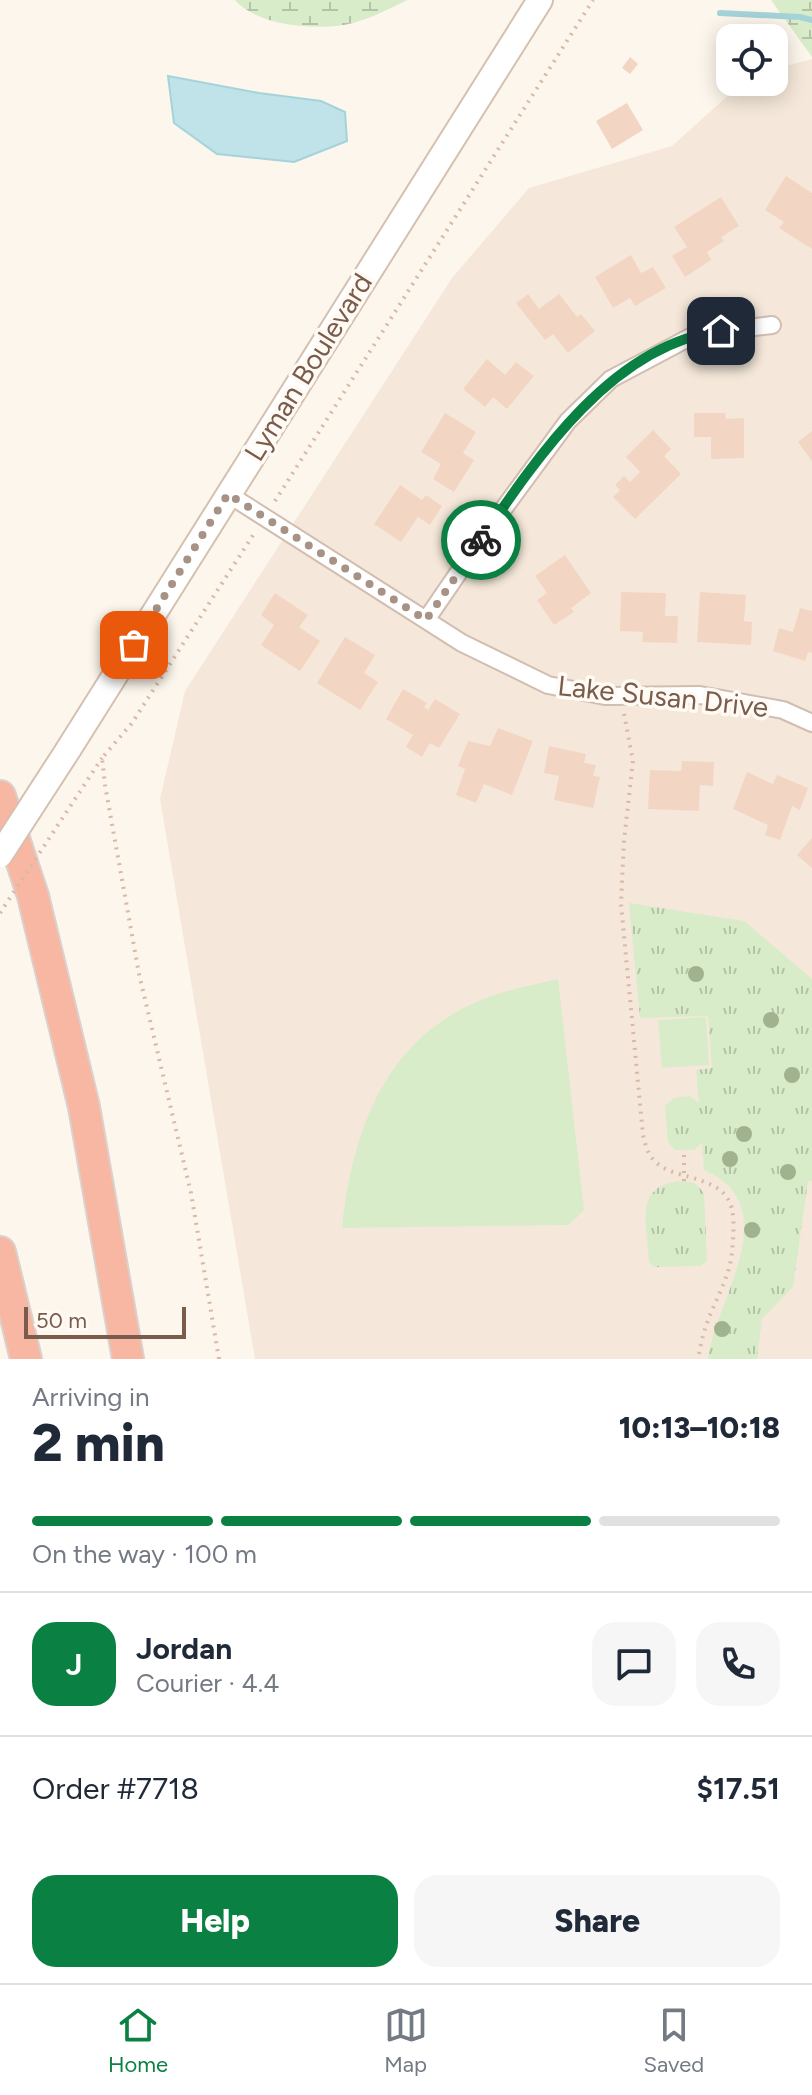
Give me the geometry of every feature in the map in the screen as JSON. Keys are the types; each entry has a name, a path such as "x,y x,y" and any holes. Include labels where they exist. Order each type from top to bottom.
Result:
{"highway":[{"path":"0,796 33,896 84,1107 128,1359"},
{"path":"0,1252 26,1359"}],"main road":[{"name":"Lyman Boulevard","path":"0,855 540,0"}],"street":[{"path":"426,620 568,421 611,379 696,334 772,325"},
{"name":"Lake Susan Drive","path":"228,494 462,643 548,685 605,696 700,695 783,710 812,723"}],"path":[{"path":"0,913 102,758 132,723 593,0"},
{"path":"620,696 633,761 621,904 643,1135 652,1158 684,1178 714,1185 723,1192 731,1208 734,1227 728,1270 704,1330 698,1359"},
{"path":"102,758 139,974 191,1193 219,1359"},
{"path":"684,1150 684,1178"}],"shaded area":[{"path":"812,59 812,1359 255,1359 160,799 185,691 452,278 529,188 672,146 727,96 788,96 788,65"}],"green space":[{"path":"235,0 407,0 363,20 324,27 268,20 255,15"},
{"path":"771,0 812,0 812,57"},
{"path":"629,903 744,921 812,979 812,1181 808,1181 793,1287 762,1319 757,1359 708,1359 740,1256 744,1230 741,1207 729,1186 704,1170 702,1143 694,1150 675,1150 668,1142 665,1106 674,1098 690,1096 699,1103 696,1070 712,1068 708,1016 640,1018"},
{"path":"558,979 584,1210 569,1225 342,1228 363,1128 393,1070 414,1045 439,1023 470,1005 514,989"},
{"path":"706,1017 709,1065 662,1068 658,1020"},
{"path":"667,1183 695,1183 704,1193 707,1261 700,1266 654,1267 649,1262 646,1208 656,1189"}],"water":[{"path":"168,76 321,101 345,112 347,141 294,162 217,154 174,123"}],"building":[{"path":"630,57 638,64 630,74 622,68"},
{"path":"627,103 643,130 612,149 596,121"},
{"path":"786,176 812,193 812,249 779,228 784,222 765,210"},
{"path":"721,197 739,226 721,237 724,241 707,252 711,260 685,277 672,256 687,247 674,227"},
{"path":"631,255 641,273 653,267 666,288 635,306 630,298 613,308 595,277"},
{"path":"528,294 539,309 559,294 577,317 581,314 595,331 568,353 553,334 545,340 516,303"},
{"path":"487,359 505,375 516,362 534,376 507,409 493,397 485,407 463,389"},
{"path":"445,413 476,432 463,453 474,460 454,492 433,479 441,464 421,452"},
{"path":"694,413 725,413 726,419 744,418 744,458 711,459 711,437 694,437"},
{"path":"653,430 671,449 664,456 681,474 635,519 613,497 620,490 615,485 624,476 630,482 640,472 626,457"},
{"path":"812,431 812,461 798,442"},
{"path":"400,485 422,500 426,495 442,506 430,525 418,517 401,542 374,524"},
{"path":"565,555 591,593 571,608 574,612 554,625 537,600 547,593 535,576"},
{"path":"621,592 666,593 665,616 678,616 677,643 642,642 643,632 620,631"},
{"path":"700,592 746,595 744,621 752,622 751,645 697,642"},
{"path":"275,593 308,615 299,627 320,641 300,671 261,645 274,625 261,615"},
{"path":"800,608 812,611 812,653 808,652 805,661 773,651 779,628 793,632"},
{"path":"345,637 375,655 364,673 378,682 360,710 317,683"},
{"path":"403,689 427,703 424,707 428,710 435,699 460,714 439,748 430,743 422,757 406,747 413,735 386,719"},
{"path":"498,728 533,741 512,795 484,784 476,803 456,795 465,769 458,766 468,741 490,746"},
{"path":"549,746 586,754 584,763 596,765 593,776 600,777 593,808 554,800 559,776 544,773"},
{"path":"682,761 714,762 713,786 700,785 699,811 648,809 650,770 681,771"},
{"path":"747,772 773,784 777,775 808,788 800,810 792,806 780,840 765,835 768,825 733,809"},
{"path":"812,838 812,868 797,855"}],"waterway":[{"path":"720,13 812,20"}],"way so far":[{"path":"134,645 228,494 426,620 481,540"}],"route":[{"path":"481,540 568,421 611,379 696,334 721,331"}]}
